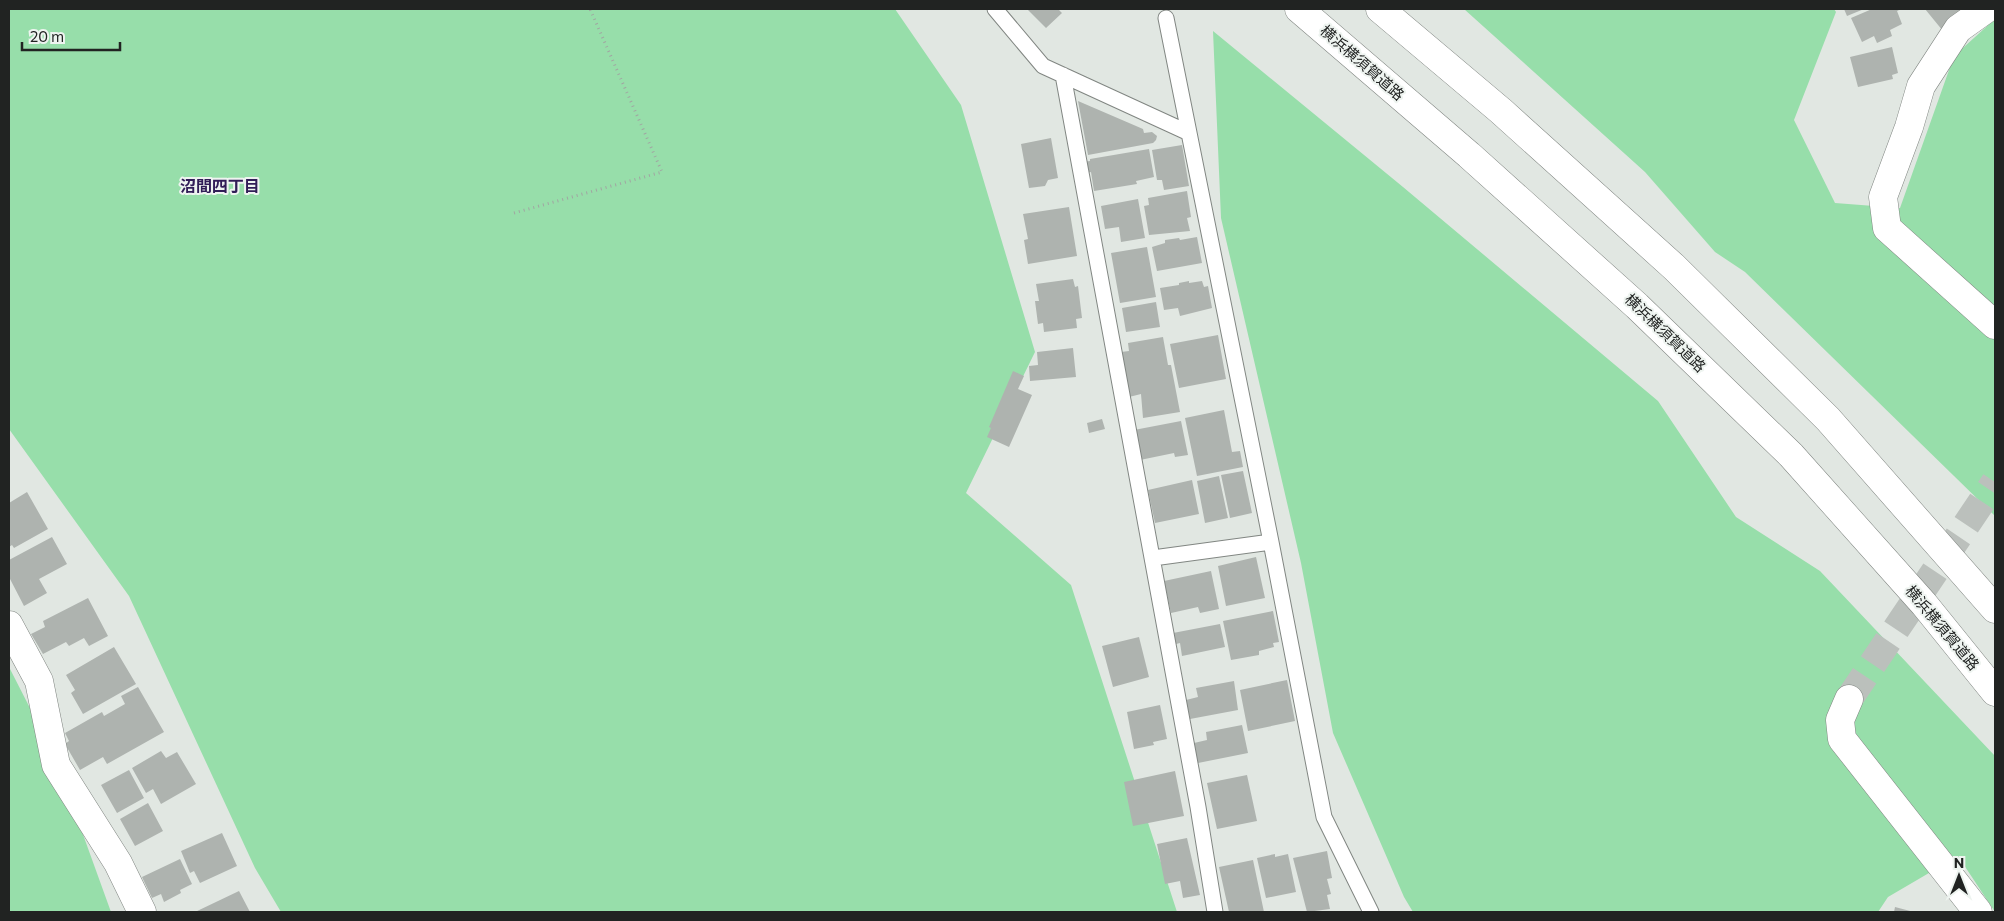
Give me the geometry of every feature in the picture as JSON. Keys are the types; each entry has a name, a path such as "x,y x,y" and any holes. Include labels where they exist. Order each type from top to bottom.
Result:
{"main road":[{"path":"1380,9 1502,111 1674,268 1828,419 1958,564 1995,609"},
{"path":"1986,9 1958,29 1921,86 1909,127 1883,197 1887,228 1995,325"},
{"name":"横浜横須賀道路","path":"1304,13 1468,154 1637,306 1791,455 1924,604 1995,692"},
{"path":"9,625 39,681 56,765 118,863 142,912"},
{"path":"1849,699 1840,720 1842,739 1978,912"}],"lane":[{"path":"995,9 1043,66 1189,133"},
{"path":"1166,18 1324,817 1371,912"},
{"path":"1063,75 1198,807 1214,912"},
{"path":"1153,558 1271,542"}],"path":[{"path":"514,213 662,172 590,9"}],"green space":[{"path":"9,9 895,9 961,105 1035,352 966,493 1071,585 1177,912 281,912 255,868 129,596 9,429"},
{"path":"1464,9 1834,9 1836,12 1794,120 1835,203 1900,208 1954,56 1995,19 1995,516 1745,272 1715,252 1645,172"},
{"path":"1213,31 1403,187 1658,401 1736,517 1820,571 1995,756 1995,912 1958,856 1888,897 1878,912 1413,912 1404,897 1333,733 1301,563 1221,218"},
{"path":"9,667 55,757 111,912 9,912"}],"building":[{"path":"1027,9 1060,9 1062,13 1046,28"},
{"path":"1844,9 1864,9 1847,16"},
{"path":"1872,9 1901,9 1897,11 1902,24 1890,30 1892,36 1877,43 1874,36 1862,42 1851,18"},
{"path":"1925,9 1972,9 1943,31"},
{"path":"1892,47 1898,73 1892,75 1893,79 1858,87 1850,57"},
{"path":"1078,101 1143,129 1144,133 1152,132 1157,136 1156,140 1153,143 1088,155"},
{"path":"1051,138 1058,178 1048,180 1045,186 1029,188 1021,144"},
{"path":"1182,145 1189,186 1164,190 1162,180 1157,180 1152,150"},
{"path":"1149,149 1154,177 1136,181 1137,184 1094,191 1091,172 1084,174 1082,162"},
{"path":"1187,191 1191,217 1187,218 1190,231 1149,235 1144,206 1149,205 1148,198"},
{"path":"1138,199 1145,238 1121,242 1119,227 1105,229 1101,206"},
{"path":"1069,207 1077,256 1028,264 1024,240 1028,239 1023,214"},
{"path":"1197,237 1202,263 1157,271 1152,247 1165,243 1165,240"},
{"path":"1147,247 1156,297 1120,303 1111,253"},
{"path":"1073,279 1075,287 1078,286 1082,318 1076,319 1077,328 1044,332 1043,323 1038,324 1035,301 1039,301 1036,284"},
{"path":"1189,281 1189,283 1202,281 1204,287 1208,286 1212,308 1180,316 1178,308 1164,310 1160,288 1179,285 1179,283"},
{"path":"1156,302 1160,327 1126,332 1122,308"},
{"path":"1218,335 1226,379 1179,388 1170,344"},
{"path":"1163,337 1168,365 1171,365 1180,412 1143,418 1141,394 1129,397 1121,352 1129,351 1128,343"},
{"path":"1073,348 1076,377 1030,381 1029,366 1038,365 1037,352"},
{"path":"1013,371 1024,376 1018,389 1032,395 1009,447 987,437 991,428 989,427"},
{"path":"1224,410 1232,452 1240,451 1243,467 1197,476 1185,418"},
{"path":"1102,419 1105,429 1089,433 1087,423"},
{"path":"1181,421 1188,455 1175,457 1174,453 1140,460 1134,430"},
{"path":"1243,471 1252,513 1230,518 1221,475"},
{"path":"1219,476 1228,518 1205,523 1197,481"},
{"path":"1192,480 1199,514 1155,523 1148,490"},
{"path":"27,492 48,529 14,548 12,545 9,547 9,503"},
{"path":"52,537 67,564 39,579 47,593 24,606 9,577 9,560"},
{"path":"1256,557 1265,598 1226,606 1218,566"},
{"path":"1211,571 1219,609 1200,613 1198,607 1171,613 1164,581"},
{"path":"88,598 108,636 89,646 84,638 69,646 66,642 43,654 31,634 45,627 43,621"},
{"path":"1273,611 1279,642 1273,643 1274,647 1259,651 1259,655 1231,660 1223,621"},
{"path":"1220,624 1225,647 1182,656 1180,643 1176,644 1173,633"},
{"path":"1139,637 1149,677 1113,687 1102,646"},
{"path":"114,647 136,684 83,714 71,693 75,690 66,675"},
{"path":"1287,680 1295,721 1248,731 1240,690"},
{"path":"1234,681 1238,710 1190,719 1186,700 1198,697 1196,688"},
{"path":"138,687 164,732 107,764 103,757 80,770 65,744 69,741 65,733 102,712 104,716 125,704 121,696"},
{"path":"1160,705 1167,739 1153,742 1154,745 1134,749 1127,712"},
{"path":"1242,725 1248,753 1198,763 1194,743 1207,740 1206,732"},
{"path":"161,751 166,758 177,752 196,784 161,804 153,789 146,793 132,768"},
{"path":"129,770 144,798 117,813 101,785"},
{"path":"1175,771 1184,816 1133,826 1124,782"},
{"path":"1247,775 1257,821 1217,829 1207,783"},
{"path":"148,803 163,831 135,846 120,819"},
{"path":"222,833 237,866 200,883 194,871 190,873 181,851"},
{"path":"1187,838 1200,895 1183,898 1180,881 1165,884 1157,844"},
{"path":"1327,851 1332,878 1327,879 1331,894 1327,895 1330,909 1307,912 1293,858"},
{"path":"1275,854 1275,857 1288,854 1296,892 1266,898 1257,858"},
{"path":"180,859 192,884 180,890 181,893 164,902 161,894 152,898 142,877"},
{"path":"1253,860 1264,912 1229,912 1219,867"},
{"path":"239,891 250,912 195,912"},
{"path":"1895,907 1914,912 1894,912"}],"tunnel":[{"path":"1849,699 1995,482"}],"district":[{"name":"沼間四丁目","path":"220,186"}]}
